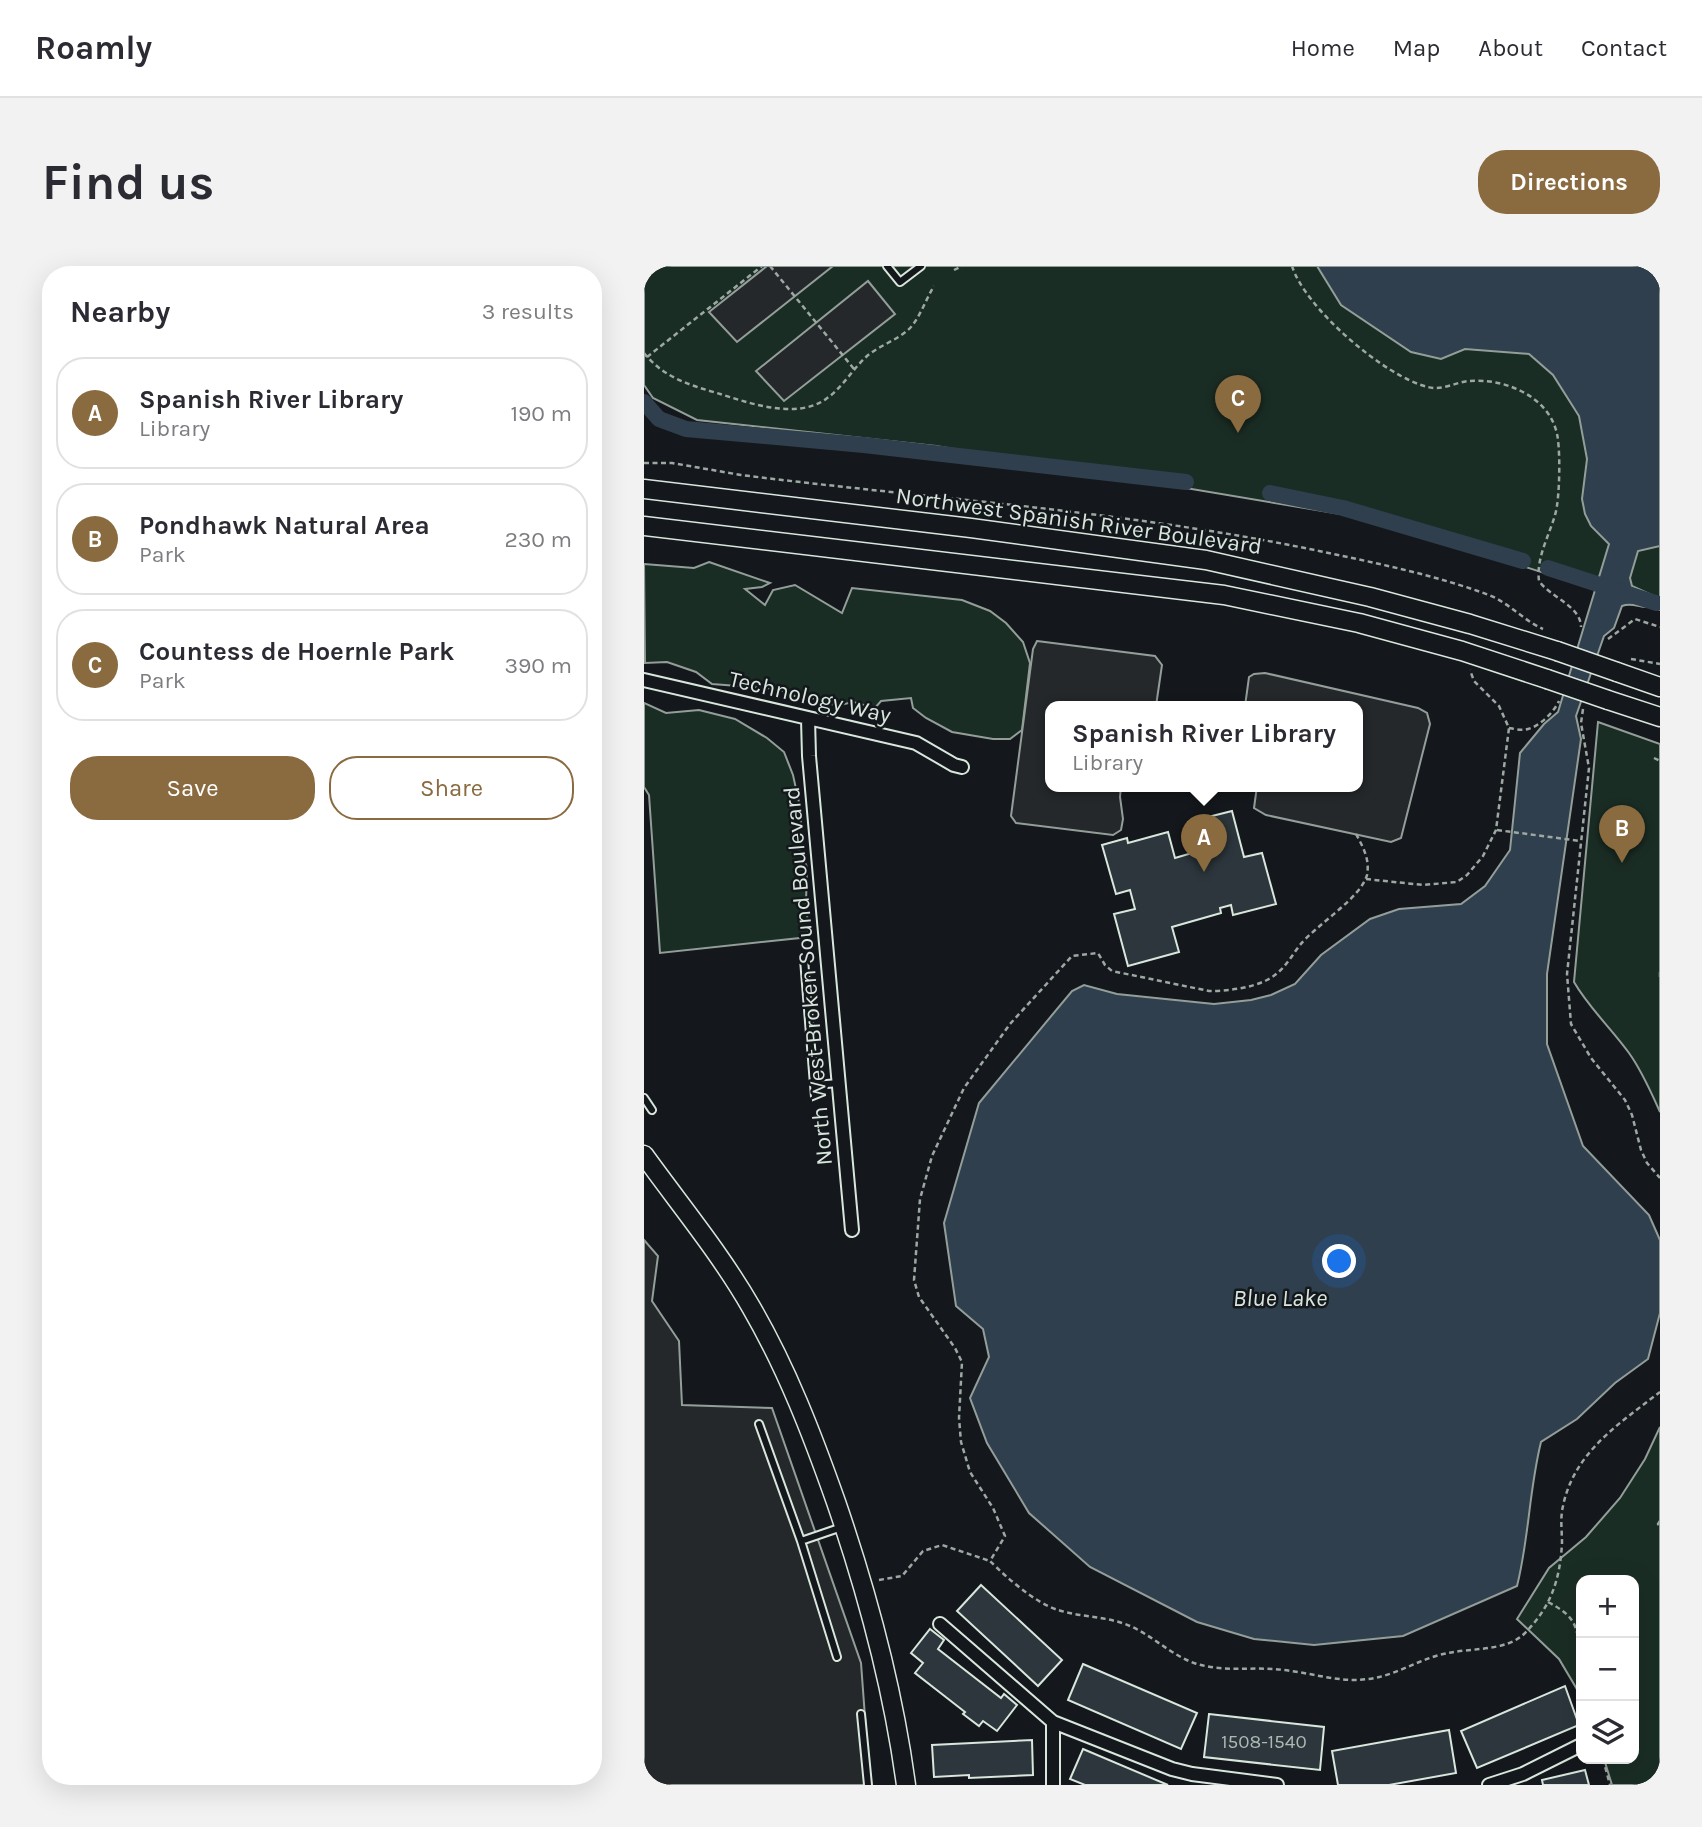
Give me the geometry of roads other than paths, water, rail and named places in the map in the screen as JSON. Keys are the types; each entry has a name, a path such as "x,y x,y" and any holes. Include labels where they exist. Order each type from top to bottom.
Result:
{"main road":[{"name":"Northwest Spanish River Boulevard","path":"644,489 971,528 1206,560 1423,611 1557,651 1619,664 1660,687"},
{"path":"644,526 1224,595 1385,629 1660,717"},
{"path":"1200,592 1206,560"},
{"path":"1224,595 1229,565"},
{"path":"644,1155 729,1270 765,1331 796,1396 863,1582 885,1667 906,1785"}],"street":[{"name":"Technology Way","path":"644,680 916,743 962,767"},
{"name":"North West Broken Sound Boulevard","path":"808,719 809,756 852,1230"},
{"path":"940,1624 1053,1722 1172,1769 1277,1785"},
{"path":"1048,1785 1053,1785 1053,1722"},
{"path":"1489,1785 1524,1779 1576,1748"}],"lane":[{"path":"887,266 900,282 921,266"},
{"path":"804,959 815,1097"},
{"path":"814,1085 839,1083"},
{"path":"644,1098 652,1110"},
{"path":"759,1424 801,1541 836,1657"},
{"path":"801,1541 844,1526"},
{"path":"861,1714 868,1785"}],"water":[{"name":"Blue Lake","path":"1317,266 1660,266 1660,546 1638,551 1630,578 1632,586 1654,596 1657,601 1651,607 1622,606 1614,628 1604,636 1576,716 1581,739 1547,974 1547,1044 1583,1146 1649,1215 1660,1240 1660,1313 1648,1359 1615,1383 1577,1419 1541,1442 1517,1586 1403,1636 1314,1645 1254,1639 1197,1622 1090,1567 1029,1513 987,1443 970,1398 989,1357 983,1329 956,1306 944,1223 979,1103 1072,991 1084,985 1117,994 1214,1004 1271,995 1295,984 1321,955 1370,919 1399,909 1461,904 1485,886 1510,850 1520,753 1544,724 1558,712 1609,544 1591,526 1585,514 1582,499 1587,459 1579,416 1553,375 1529,354 1465,349 1441,359 1411,352 1341,305"}],"waterway":[{"path":"644,402 659,419 686,429 864,445 1186,482"},
{"path":"1270,493 1343,508 1523,561"},
{"path":"1548,568 1656,603"}],"place":[{"name":"Countess de Hoernle Park","path":"1238,433"},
{"name":"Pondhawk Natural Area","path":"1622,863"},
{"name":"Spanish River Library","path":"1204,872"}]}
